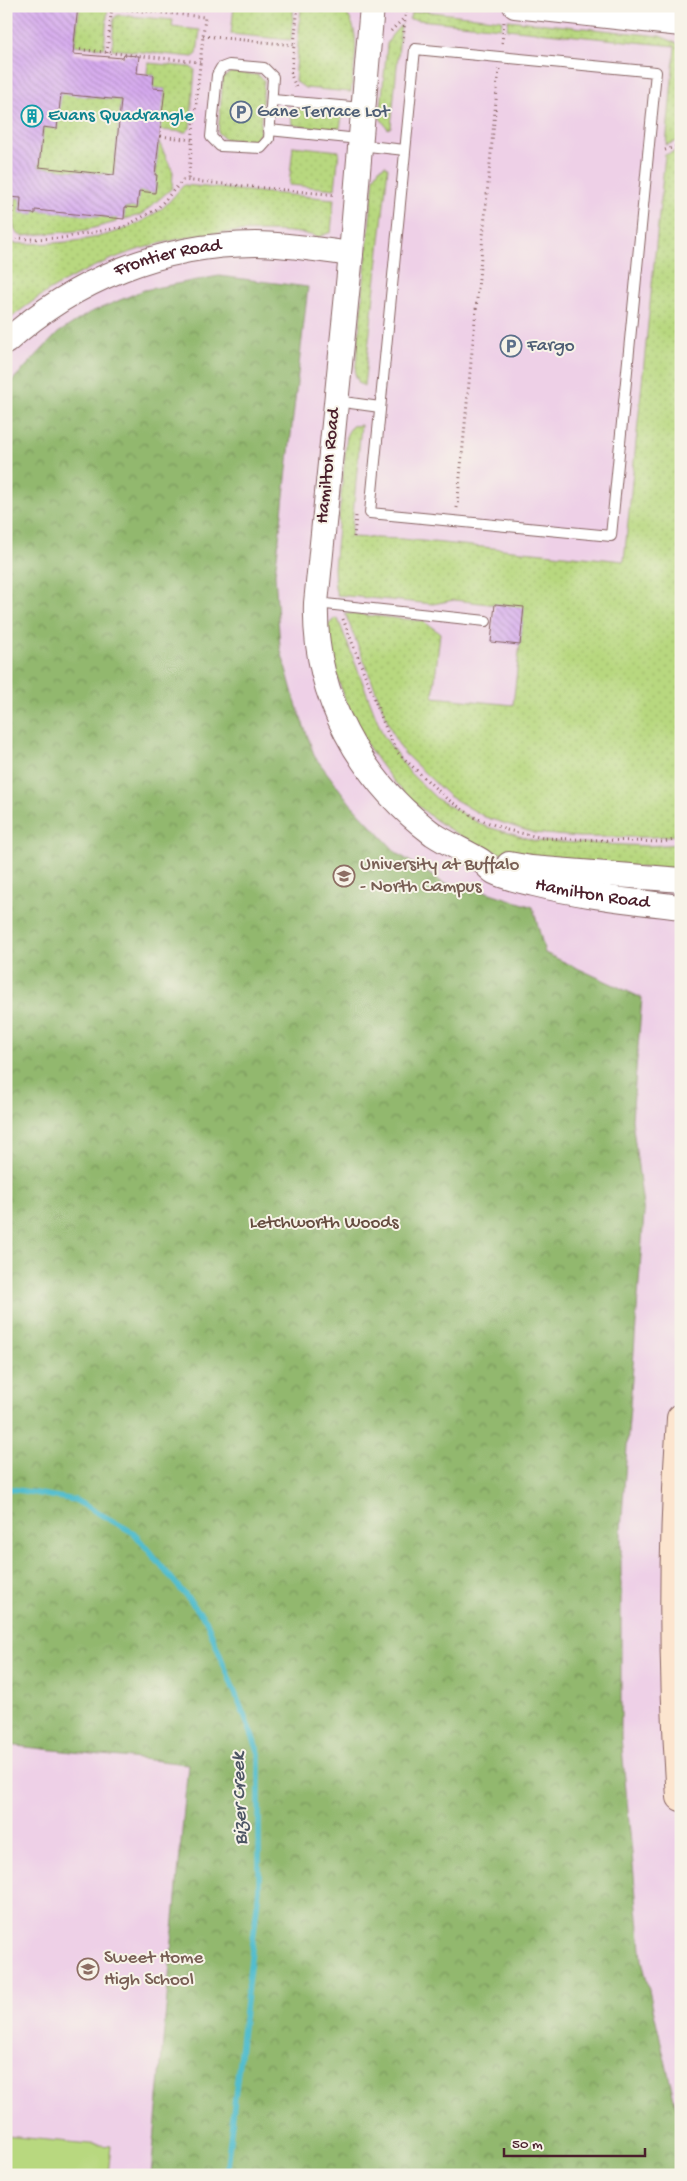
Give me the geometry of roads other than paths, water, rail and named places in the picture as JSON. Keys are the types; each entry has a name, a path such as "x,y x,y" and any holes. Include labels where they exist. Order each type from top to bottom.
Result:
{"main road":[{"path":"681,1418 675,1502 672,1622 681,1797"}],"street":[{"name":"Hamilton Road","path":"372,6 351,254 335,400 315,625 322,670 341,726 383,789 399,805 435,835 480,860 494,872 543,886 586,895 681,907"},
{"path":"510,12 681,24"},
{"name":"Frontier Road","path":"6,342 48,308 73,292 135,264 161,256 194,248 255,244 351,254"},
{"name":"Hamilton Road","path":"480,860 498,861 531,868 681,880"}],"lane":[{"path":"415,49 656,72 611,536 370,513 405,150 415,49"},
{"path":"229,65 268,70 274,81 273,100 267,143 257,150 224,147 213,141 211,132 218,71 229,65"},
{"path":"273,100 362,108"},
{"path":"270,130 405,150"},
{"path":"335,400 380,407"},
{"path":"316,603 486,621"}],"waterway":[{"name":"Bizer Creek","path":"6,1488 75,1500 134,1533 206,1620 259,1753 259,1889 226,2175"}],"place":[{"name":"Gane Terrace Lot","path":"241,112"},
{"name":"Evans Quadrangle","path":"32,116"},
{"name":"Fargo","path":"511,346"},
{"name":"University at Buffalo - North Campus","path":"344,876"},
{"name":"Sweet Home High School","path":"88,1969"}],"park label":[{"name":"Letchworth Woods","path":"324,1223"}]}
